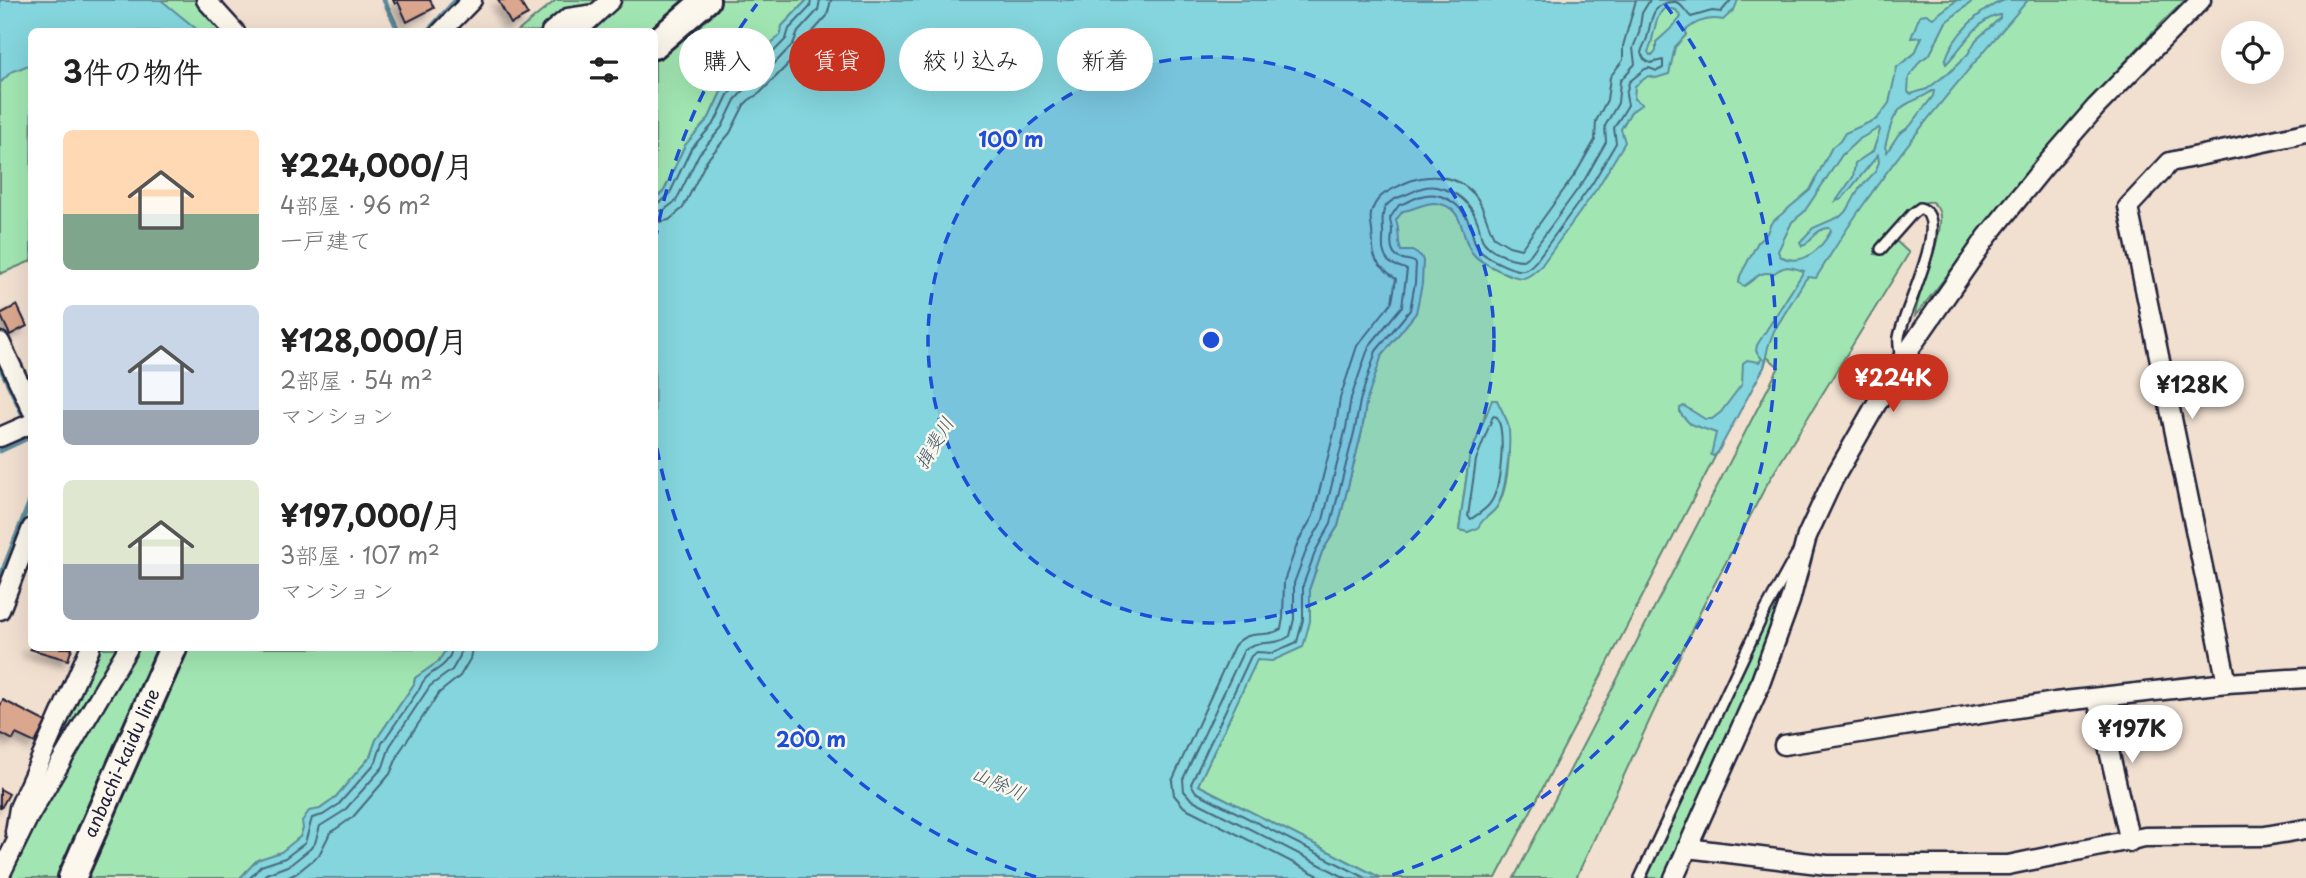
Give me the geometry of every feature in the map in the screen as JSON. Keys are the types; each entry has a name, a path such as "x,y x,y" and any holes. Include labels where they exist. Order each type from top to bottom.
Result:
{"main road":[{"path":"658,42 706,0"},
{"name":"anbachi-kaidu line","path":"72,878 172,651"}],"street":[{"path":"206,0 231,28"},
{"path":"445,28 472,0"},
{"path":"580,28 611,0"},
{"path":"1674,878 1757,692 1790,601 1807,536 1834,478 1901,361 1987,237 2043,168 2095,107 2201,0"},
{"path":"556,28 568,18 594,14"},
{"path":"2227,683 2127,207 2170,162 2306,134"},
{"path":"0,342 28,402"},
{"path":"0,438 28,425"},
{"path":"0,606 28,538"},
{"path":"10,858 19,808 89,651"},
{"path":"0,876 29,816 126,651"},
{"path":"1784,745 2055,702 2227,683 2306,678"},
{"path":"2097,698 2130,842"},
{"path":"1687,848 1827,865 2008,865 2145,838 2265,836 2306,829"}],"lane":[{"path":"1881,249 1912,214 1920,208 1926,210 1931,217 1930,243 1899,338 1901,361"},
{"path":"1640,878 1763,615 1807,536"}],"green space":[{"path":"0,0 199,0 224,28 28,28 28,262 0,274"},
{"path":"556,0 602,0 550,28 522,28"},
{"path":"619,0 685,0 653,28 588,28"},
{"path":"720,0 807,0 782,26 781,34 775,40 775,28 690,28"},
{"path":"1487,0 2185,0 2079,114 1915,316 1940,226 1939,212 1932,202 1916,206 1900,220 1875,254 1881,255 1895,240 1909,253 1767,484 1702,608 1576,878 1514,878 1779,367 1767,357 1496,878 1381,878 1198,785 1257,659 1310,621 1310,587 1322,552 1338,526 1362,431 1375,247","holes":["1502,412 1506,421 1509,460 1501,498 1497,507 1468,532 1459,530 1469,459 1481,433 1485,413"]},
{"path":"679,38 679,91 722,91 709,118 675,169 664,191 658,196 658,57"},
{"path":"1783,585 1787,587 1757,681 1668,878 1647,878"},
{"path":"98,651 119,651 29,803"},
{"path":"134,651 161,651 60,878 5,878 35,821"},
{"path":"188,651 445,651 438,662 415,678 414,684 376,740 370,757 334,799 320,809 303,829 300,837 282,852 257,860 240,878 85,878"}],"water":[{"path":"0,0 161,0 195,28 28,28 28,65 11,72 0,83"},
{"path":"807,0 1738,0 1734,10 1723,20 1703,20 1686,30 1686,35 1675,47 1669,74 1656,78 1648,76 1635,86 1634,99 1642,104 1631,112 1621,129 1625,142 1598,187 1541,266 1530,275 1523,278 1512,276 1474,255 1456,214 1444,205 1428,204 1403,211 1396,220 1401,251 1412,251 1421,256 1423,261 1416,313 1382,355 1366,403 1362,431 1338,526 1322,552 1310,587 1310,621 1303,647 1272,661 1257,660 1198,785 1381,878 240,878 257,860 281,852 300,837 302,821 309,811 320,809 334,799 370,757 376,740 414,684 415,678 438,662 445,651 658,651 658,196 664,191 685,145 709,118 722,91 775,91 775,40 781,34 782,26","holes":["1665,8 1676,10 1681,17 1656,42 1656,51 1650,55 1648,52 1656,23"]},
{"path":"1957,0 1974,0 1946,22 1930,54 1920,61 1909,77 1908,92 1911,94 1927,89 1952,70 1968,54 1976,40 2000,18 2000,15 1984,22 1946,64 1954,42 1978,16 2005,0 2028,0 1904,149 1859,210 1816,278 1808,277 1805,280 1774,331 1764,367 1718,452 1714,456 1711,455 1716,433 1690,424 1680,413 1680,408 1684,406 1705,419 1712,419 1721,412 1742,384 1743,363 1747,360 1759,362 1762,359 1756,351 1757,345 1804,271 1785,268 1773,274 1761,274 1744,286 1739,283 1740,276 1771,223 1810,190 1832,147 1845,133 1877,119 1889,103 1897,67 1915,53 1922,37 1911,38 1920,15 1926,14 1933,18","holes":["1932,91 1933,96 1910,126 1898,135 1887,152 1885,147 1888,135 1898,112","1879,128 1873,151 1855,163 1853,177 1836,201 1842,199 1878,155 1879,162 1875,172 1859,189 1841,216 1813,228 1800,242 1802,246 1805,245 1819,231 1830,228 1831,231 1822,244 1803,258 1796,260 1780,256 1778,251 1792,222 1804,212 1842,155 1858,140"]},
{"path":"1492,400 1497,400 1509,429 1505,479 1496,508 1478,528 1468,532 1459,530 1469,459"}],"building":[{"path":"393,0 430,0 434,8 407,22 398,2 395,4"},
{"path":"498,0 519,0 528,15 511,24"},
{"path":"17,305 27,326 10,335 0,314"},
{"path":"37,651 71,651 68,660"},
{"path":"3,700 46,722 35,743 16,734 13,740 0,733 0,706"},
{"path":"0,789 9,794 1,808 0,808"}],"waterway":[{"path":"384,0 397,28"},
{"path":"431,28 456,0"},
{"path":"0,367 23,415"},
{"path":"0,451 28,438"},
{"path":"1,575 28,506"}],"water label":[{"name":"揖斐川","path":"934,443"},
{"name":"山除川","path":"999,783"}]}
